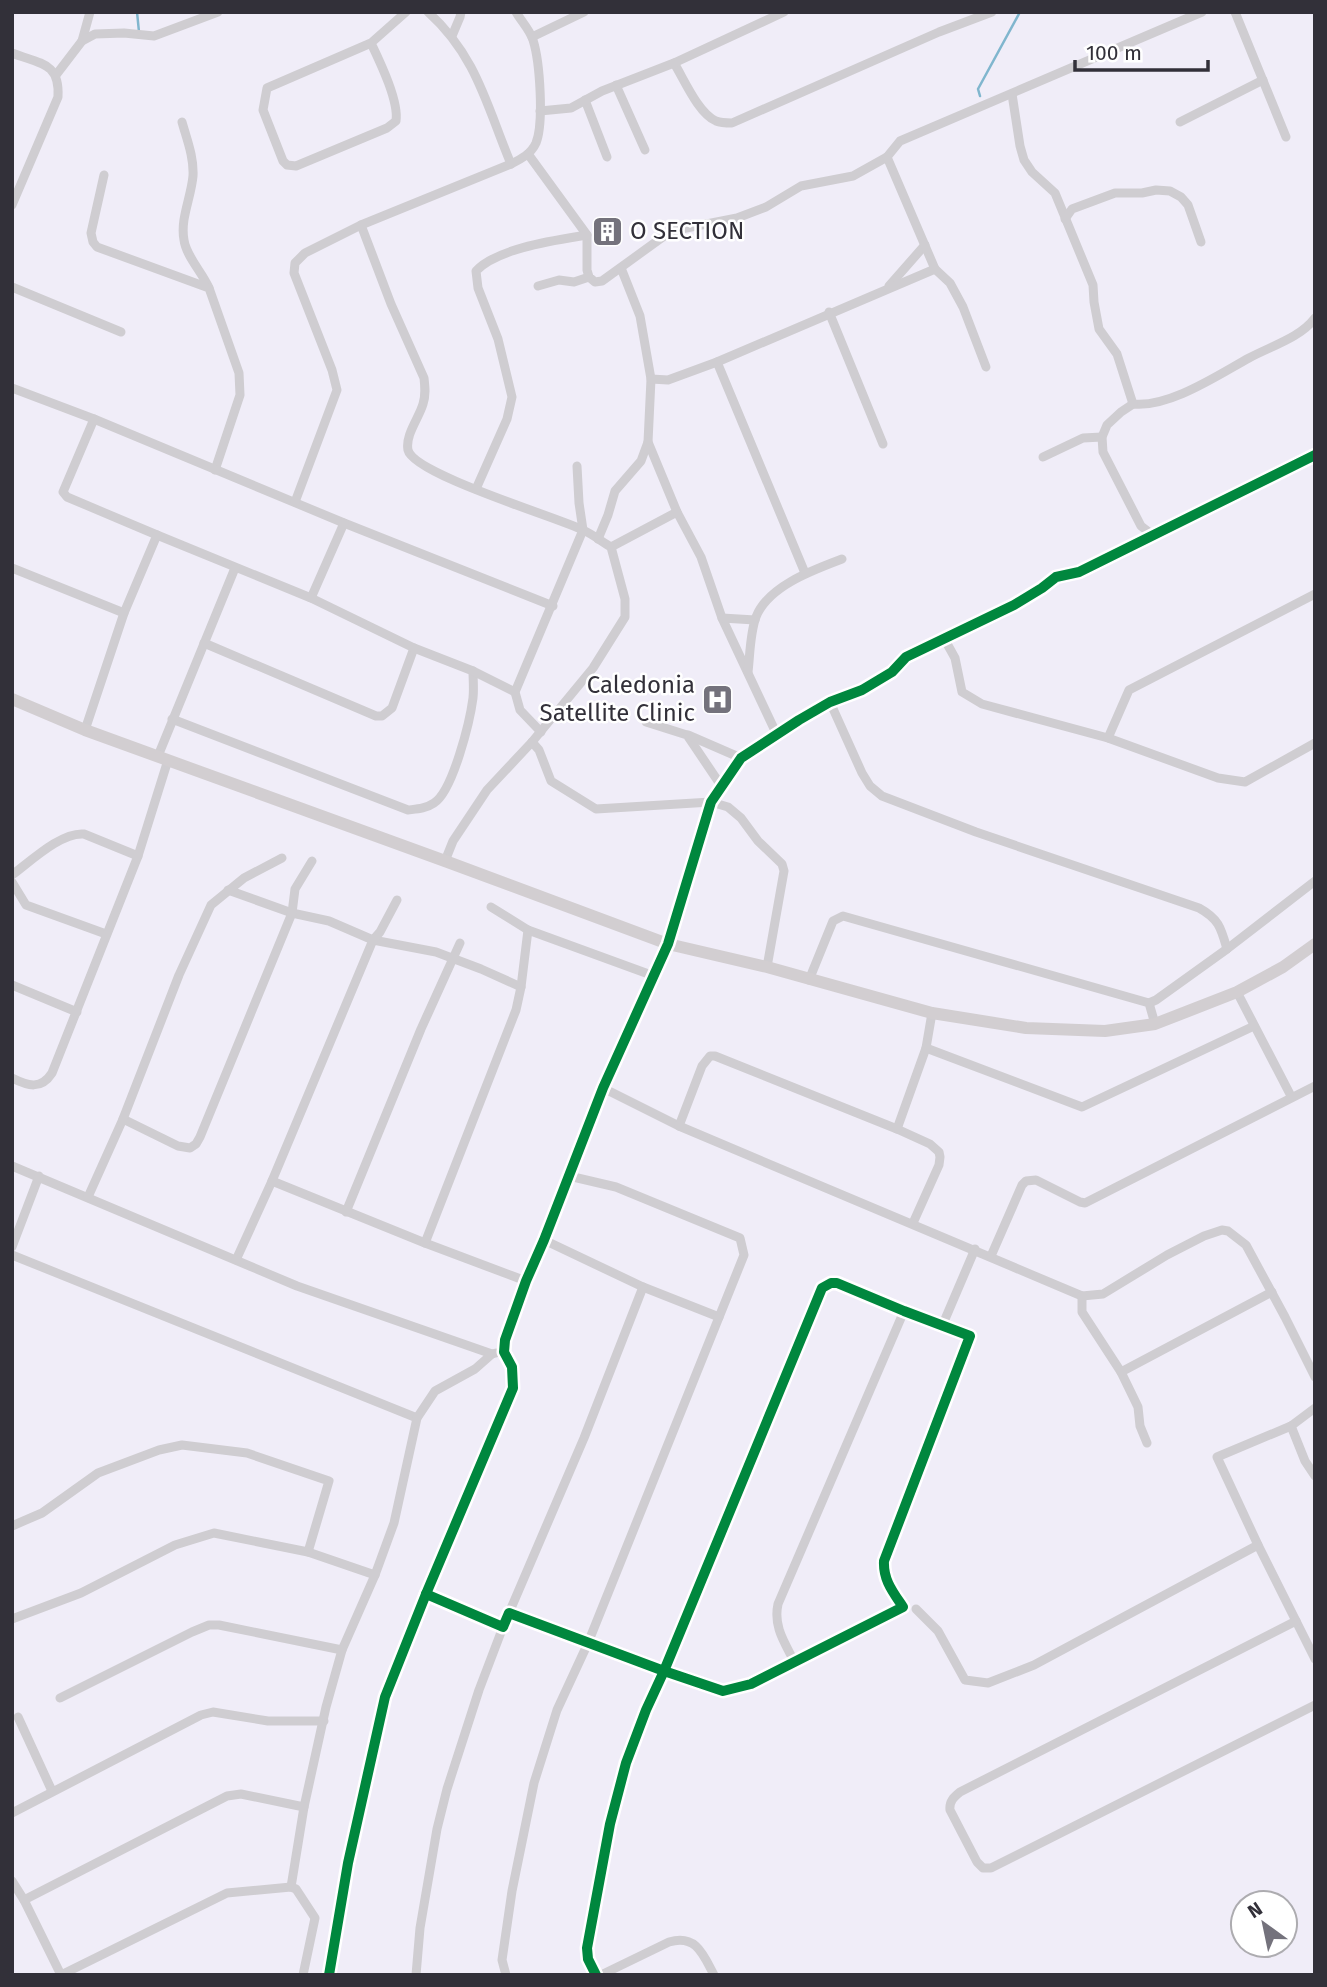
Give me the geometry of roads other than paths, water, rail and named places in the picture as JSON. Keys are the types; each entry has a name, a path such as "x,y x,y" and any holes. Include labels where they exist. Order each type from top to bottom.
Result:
{"street":[{"path":"57,75 82,41 90,12"},
{"path":"82,41 95,34 154,36 218,12"},
{"path":"371,43 384,70 397,111 396,121 387,128 296,166 287,165 263,110 267,88 371,43 406,12"},
{"path":"428,12 452,36 471,65 511,164"},
{"path":"452,36 461,12"},
{"path":"295,502 337,390 332,370 294,273 295,263 305,253 361,225 511,164 528,154 535,145 540,111 536,55 532,37 516,12"},
{"path":"532,37 584,12"},
{"path":"674,63 698,103 713,120 732,123 939,32 992,12"},
{"path":"528,154 587,235 589,277 595,282 603,281 671,231 737,218 766,207 801,186 853,176 887,157 900,141 1202,12"},
{"path":"1235,12 1286,137"},
{"path":"540,111 571,108 616,85 674,63 783,13"},
{"path":"12,53 52,69 57,75 59,85 58,97 12,205"},
{"path":"1180,122 1263,80"},
{"path":"616,85 645,150"},
{"path":"1012,94 1024,160 1032,172 1055,193 1093,285 1099,329 1117,354 1133,404"},
{"path":"585,100 607,157"},
{"path":"182,122 191,153 193,175 182,228 184,244 209,288 239,373 240,395 215,470"},
{"path":"887,157 935,268 950,284 962,307 986,367"},
{"path":"104,175 92,233 97,247 209,288"},
{"path":"1065,219 1072,209 1115,193 1170,191 1188,205 1201,242"},
{"path":"361,225 391,304 424,378 424,403 408,440 408,451 412,458 437,473 583,530 611,547 625,599 625,617 593,668 541,732 487,790 453,841 445,861"},
{"path":"476,489 507,419 512,397 498,340 478,288 476,271 483,263 531,245 587,235"},
{"path":"888,288 925,245"},
{"path":"598,539 615,491 641,461 648,442 651,379 640,316 621,268"},
{"path":"651,379 668,380 717,362 935,268"},
{"path":"538,286 559,280 575,282 589,277"},
{"path":"12,287 121,331"},
{"path":"829,312 883,444"},
{"path":"1154,536 1142,526 1103,452 1102,437 1107,425 1133,404 1146,405 1196,388 1299,333 1315,318"},
{"path":"717,362 805,573"},
{"path":"13,392 94,419 553,606"},
{"path":"94,419 64,492 66,497 311,598 414,648 473,671 515,692"},
{"path":"1043,457 1083,438 1102,437"},
{"path":"648,442 677,512 701,557 722,618 777,736"},
{"path":"291,1887 304,1807 342,1650 375,1575 394,1523 417,1418 435,1391 498,1353 505,1340 603,1088 668,944 711,802 741,758 830,702 862,690 892,671 906,657 1014,605 1042,589 1056,577 1079,572 1315,456"},
{"path":"541,732 520,710 515,692 583,530 577,466"},
{"path":"611,547 677,512"},
{"path":"311,598 344,523"},
{"path":"1141,542 1142,526"},
{"path":"85,730 124,613 157,535"},
{"path":"748,674 755,620 763,604 805,573 842,559"},
{"path":"12,568 124,613"},
{"path":"12,1078 32,1086 47,1081 138,856 172,719 235,568"},
{"path":"1108,738 1129,690 1315,594"},
{"path":"722,618 755,620"},
{"path":"945,640 955,658 962,692 982,704 1108,738 1218,778 1245,782 1315,743"},
{"path":"204,643 371,715 382,716 392,708 414,648"},
{"path":"172,719 408,810 421,809 436,803 450,780 471,711 474,695 473,671"},
{"path":"12,699 85,730 668,944 767,967 932,1013 1026,1028 1105,1031 1155,1024 1237,992 1283,967 1315,944"},
{"path":"830,702 870,786 882,796 975,832 1199,908 1208,913 1220,927 1227,949"},
{"path":"646,722 687,735 741,758"},
{"path":"687,735 722,787"},
{"path":"532,742 539,750 551,781 596,809 711,802 728,807 741,818 758,841 782,864 784,870 767,967"},
{"path":"12,875 75,833 96,838 138,856"},
{"path":"88,1197 211,905 244,878 282,858"},
{"path":"123,1119 178,1146 190,1148 196,1144 292,913 295,889 312,862"},
{"path":"809,980 833,921 843,916 1149,1003 1227,949 1315,881"},
{"path":"12,882 26,905 106,934"},
{"path":"229,890 292,913 329,921 373,940 436,952 521,987"},
{"path":"236,1260 373,940 397,900"},
{"path":"491,907 527,930 654,976"},
{"path":"425,1243 516,1010 527,930"},
{"path":"346,1212 421,1029 460,943"},
{"path":"12,985 77,1012"},
{"path":"1237,992 1292,1096"},
{"path":"1149,1003 1155,1024"},
{"path":"897,1129 926,1048 932,1013"},
{"path":"926,1048 1082,1107 1254,1026"},
{"path":"679,1126 702,1066 710,1056 715,1056 897,1129 930,1144 939,1152 940,1157 939,1165 913,1223"},
{"path":"991,1256 1026,1181 1036,1180 1085,1203 1315,1086"},
{"path":"603,1088 679,1126 1082,1296 1104,1294 1204,1236 1222,1230 1228,1231 1242,1240 1315,1377"},
{"path":"12,1166 297,1286 498,1353 512,1367 513,1388 385,1697 348,1863 329,1975"},
{"path":"506,1975 502,1960 512,1891 534,1783 557,1710 588,1643 744,1255 740,1238 616,1187 569,1175"},
{"path":"12,1248 39,1176"},
{"path":"272,1181 526,1281"},
{"path":"544,1240 643,1287 719,1317"},
{"path":"943,1324 975,1249"},
{"path":"12,1255 417,1418"},
{"path":"509,1613 664,1671 723,1690 751,1684 903,1607 886,1581 884,1561 970,1336 837,1283 822,1288 664,1671 646,1710 626,1763 610,1824 587,1948 588,1959 596,1975"},
{"path":"416,1975 437,1829 479,1690 584,1438 643,1287"},
{"path":"1121,1372 1272,1292"},
{"path":"1082,1296 1082,1312 1121,1372 1138,1407 1140,1426 1147,1443"},
{"path":"795,1662 776,1622 778,1604 904,1311"},
{"path":"1315,1408 1291,1426 1217,1457 1315,1660"},
{"path":"1291,1426 1305,1461 1315,1476"},
{"path":"12,1526 42,1513 98,1473 159,1450 181,1445 247,1453 329,1480 308,1552"},
{"path":"12,1619 81,1593 175,1545 214,1533 308,1552 375,1575"},
{"path":"916,1609 938,1631 965,1680 988,1683 1034,1665 1258,1545"},
{"path":"426,1594 503,1627"},
{"path":"1296,1621 960,1792 949,1804 950,1810 977,1863 983,1868 991,1868 1315,1706"},
{"path":"60,1698 209,1625 342,1650"},
{"path":"12,1813 201,1715 213,1712 268,1721 324,1721"},
{"path":"18,1717 52,1791"},
{"path":"24,1900 228,1796 242,1794 304,1807"},
{"path":"12,1881 61,1975 227,1893 291,1887 296,1889 316,1918 303,1975"},
{"path":"601,1975 680,1939 687,1939 695,1944 714,1975"}],"waterway":[{"path":"137,12 139,32"},
{"path":"980,96 978,89 1020,12"}],"place":[{"name":"O SECTION","path":"607,231"},
{"name":"Caledonia Satellite Clinic","path":"718,699"}]}
